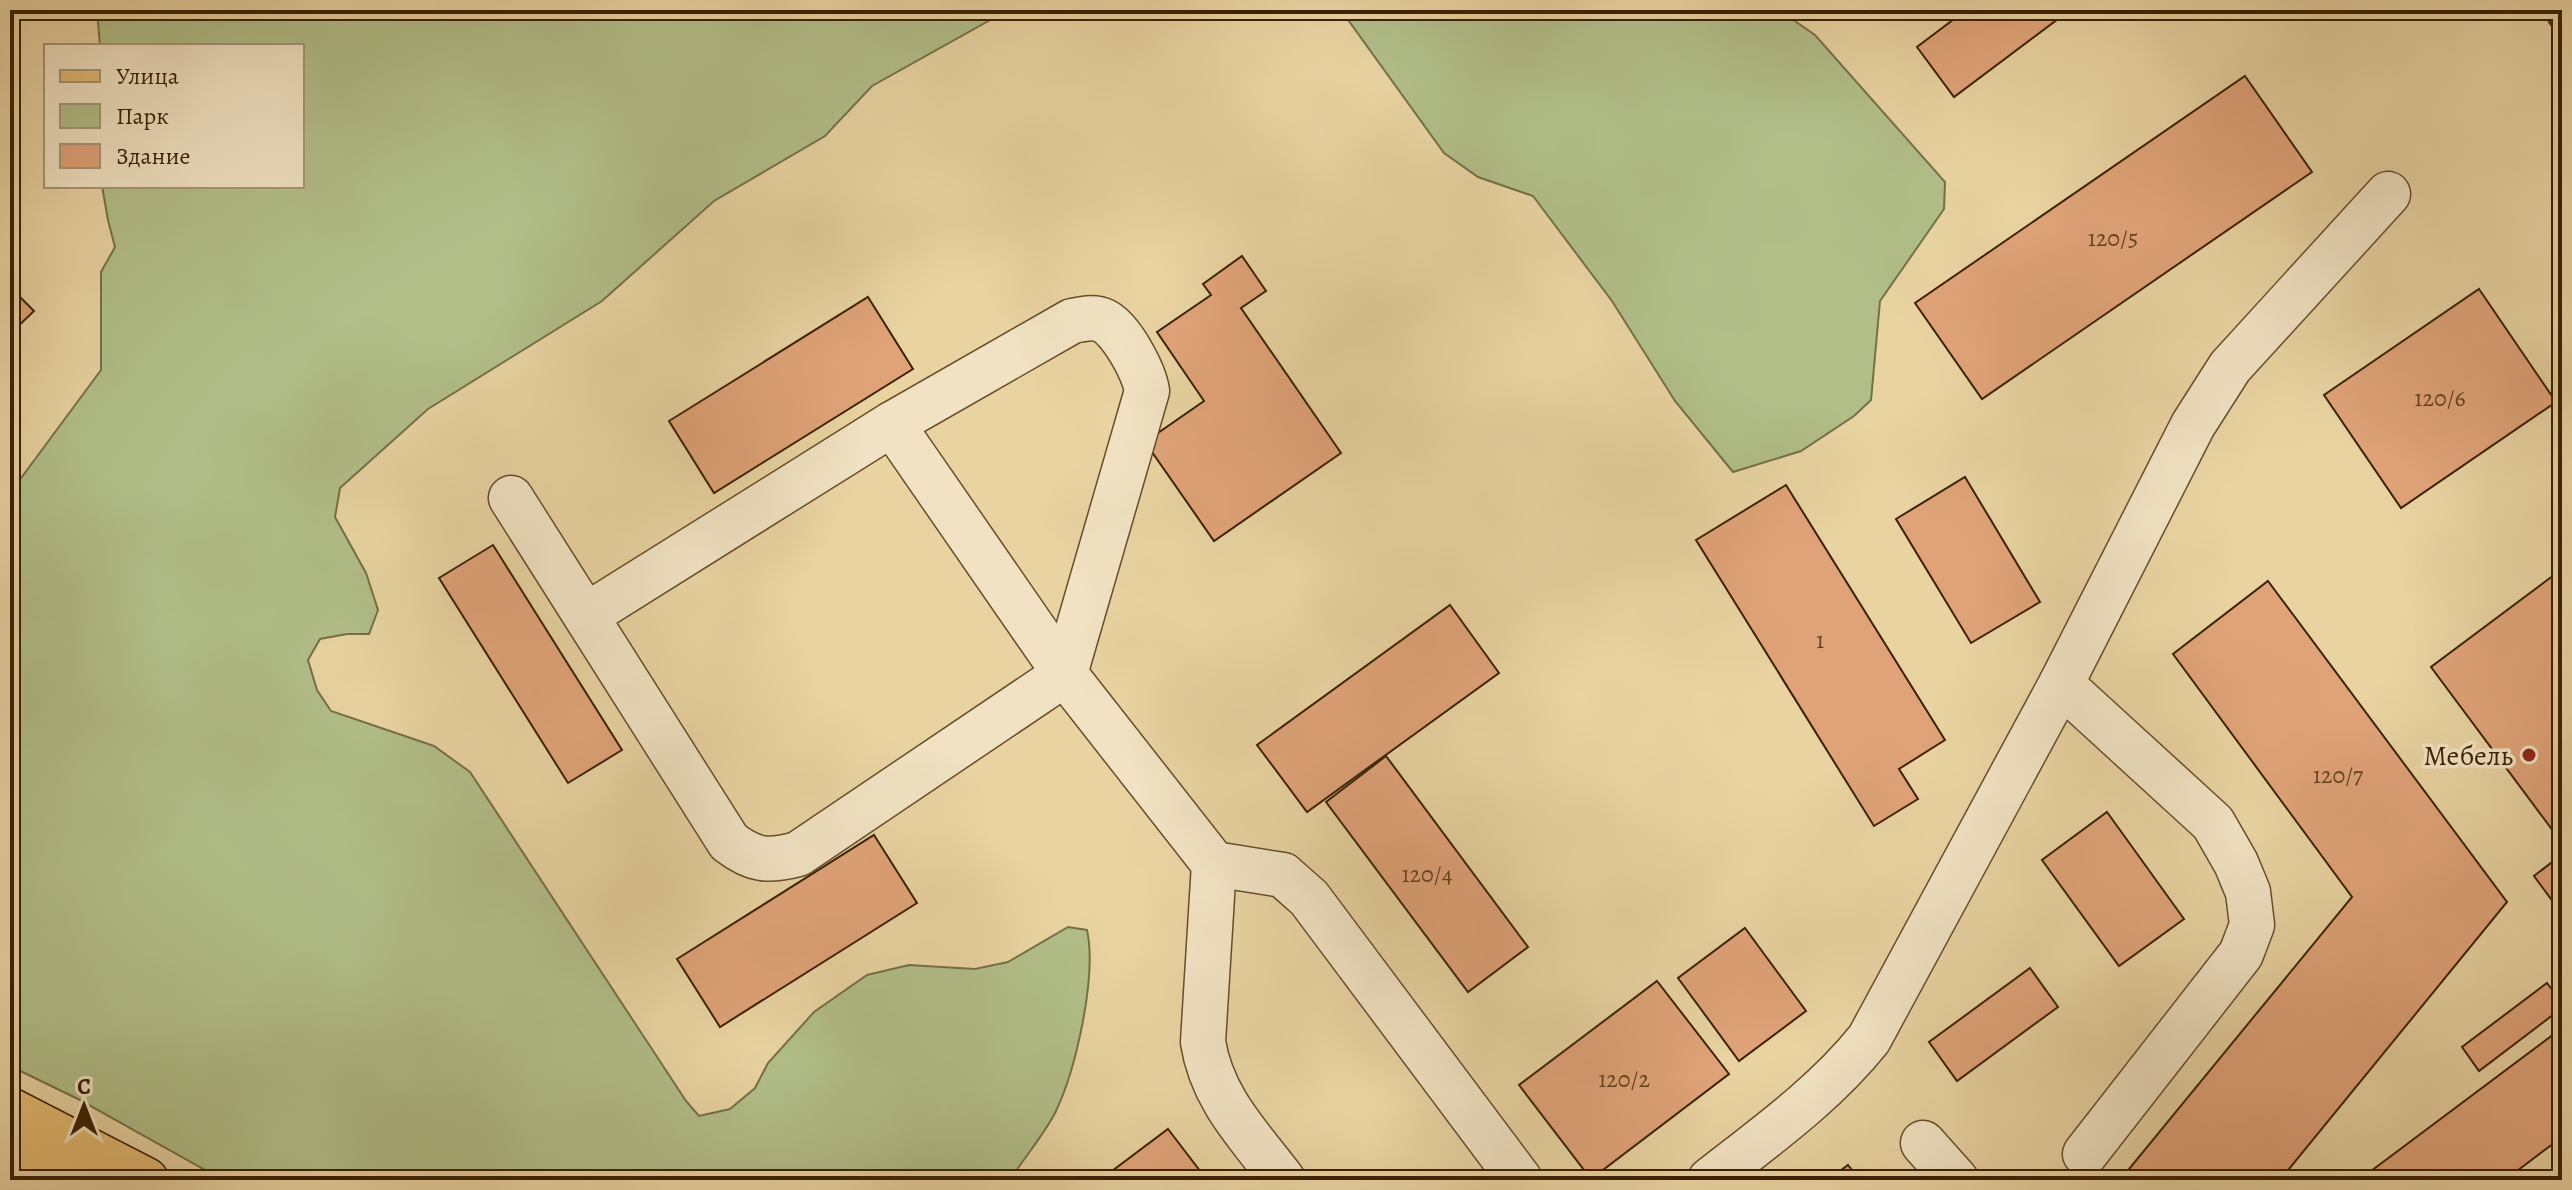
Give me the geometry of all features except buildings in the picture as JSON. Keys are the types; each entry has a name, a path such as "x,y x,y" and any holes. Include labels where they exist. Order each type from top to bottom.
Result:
{"main road":[{"path":"10,1110 146,1180"},
{"path":"10,1146 79,1180"}],"lane":[{"path":"1710,1180 1807,1103 1843,1071 1869,1039 2061,684 2193,425 2230,367 2388,194"},
{"path":"511,498 729,842 747,855 774,860 798,854 1065,674 1147,391 1144,375 1115,329 1104,321 1090,317 1072,321 892,424 587,615"},
{"path":"892,424 1065,674 1214,864 1203,1042 1207,1066 1219,1095 1283,1180"},
{"path":"2061,684 2213,823 2236,863 2248,892 2252,925 2241,954 2085,1154"},
{"path":"1214,864 1283,875 1309,898 1520,1180"},
{"path":"1923,1143 1956,1180"}],"green space":[{"path":"97,10 1008,10 872,86 825,136 714,201 602,301 428,409 340,488 335,517 366,573 378,610 369,634 320,639 308,660 317,690 331,711 434,746 470,772 686,1101 699,1116 730,1109 755,1088 768,1063 814,1012 867,975 909,965 975,969 1008,962 1068,927 1087,930 1087,997 1070,1073 1050,1122 1010,1180 223,1180 76,1098 10,1066 10,493 101,370 101,272 115,247 102,188 304,188 304,44 100,44"},
{"path":"1341,10 1727,10 1729,14 1747,17 1789,17 1815,35 1945,182 1944,209 1880,301 1871,400 1854,416 1801,451 1733,472 1675,401 1612,301 1533,196 1478,177 1444,153"}],"place":[{"name":"Мебель","path":"2529,755"}]}
